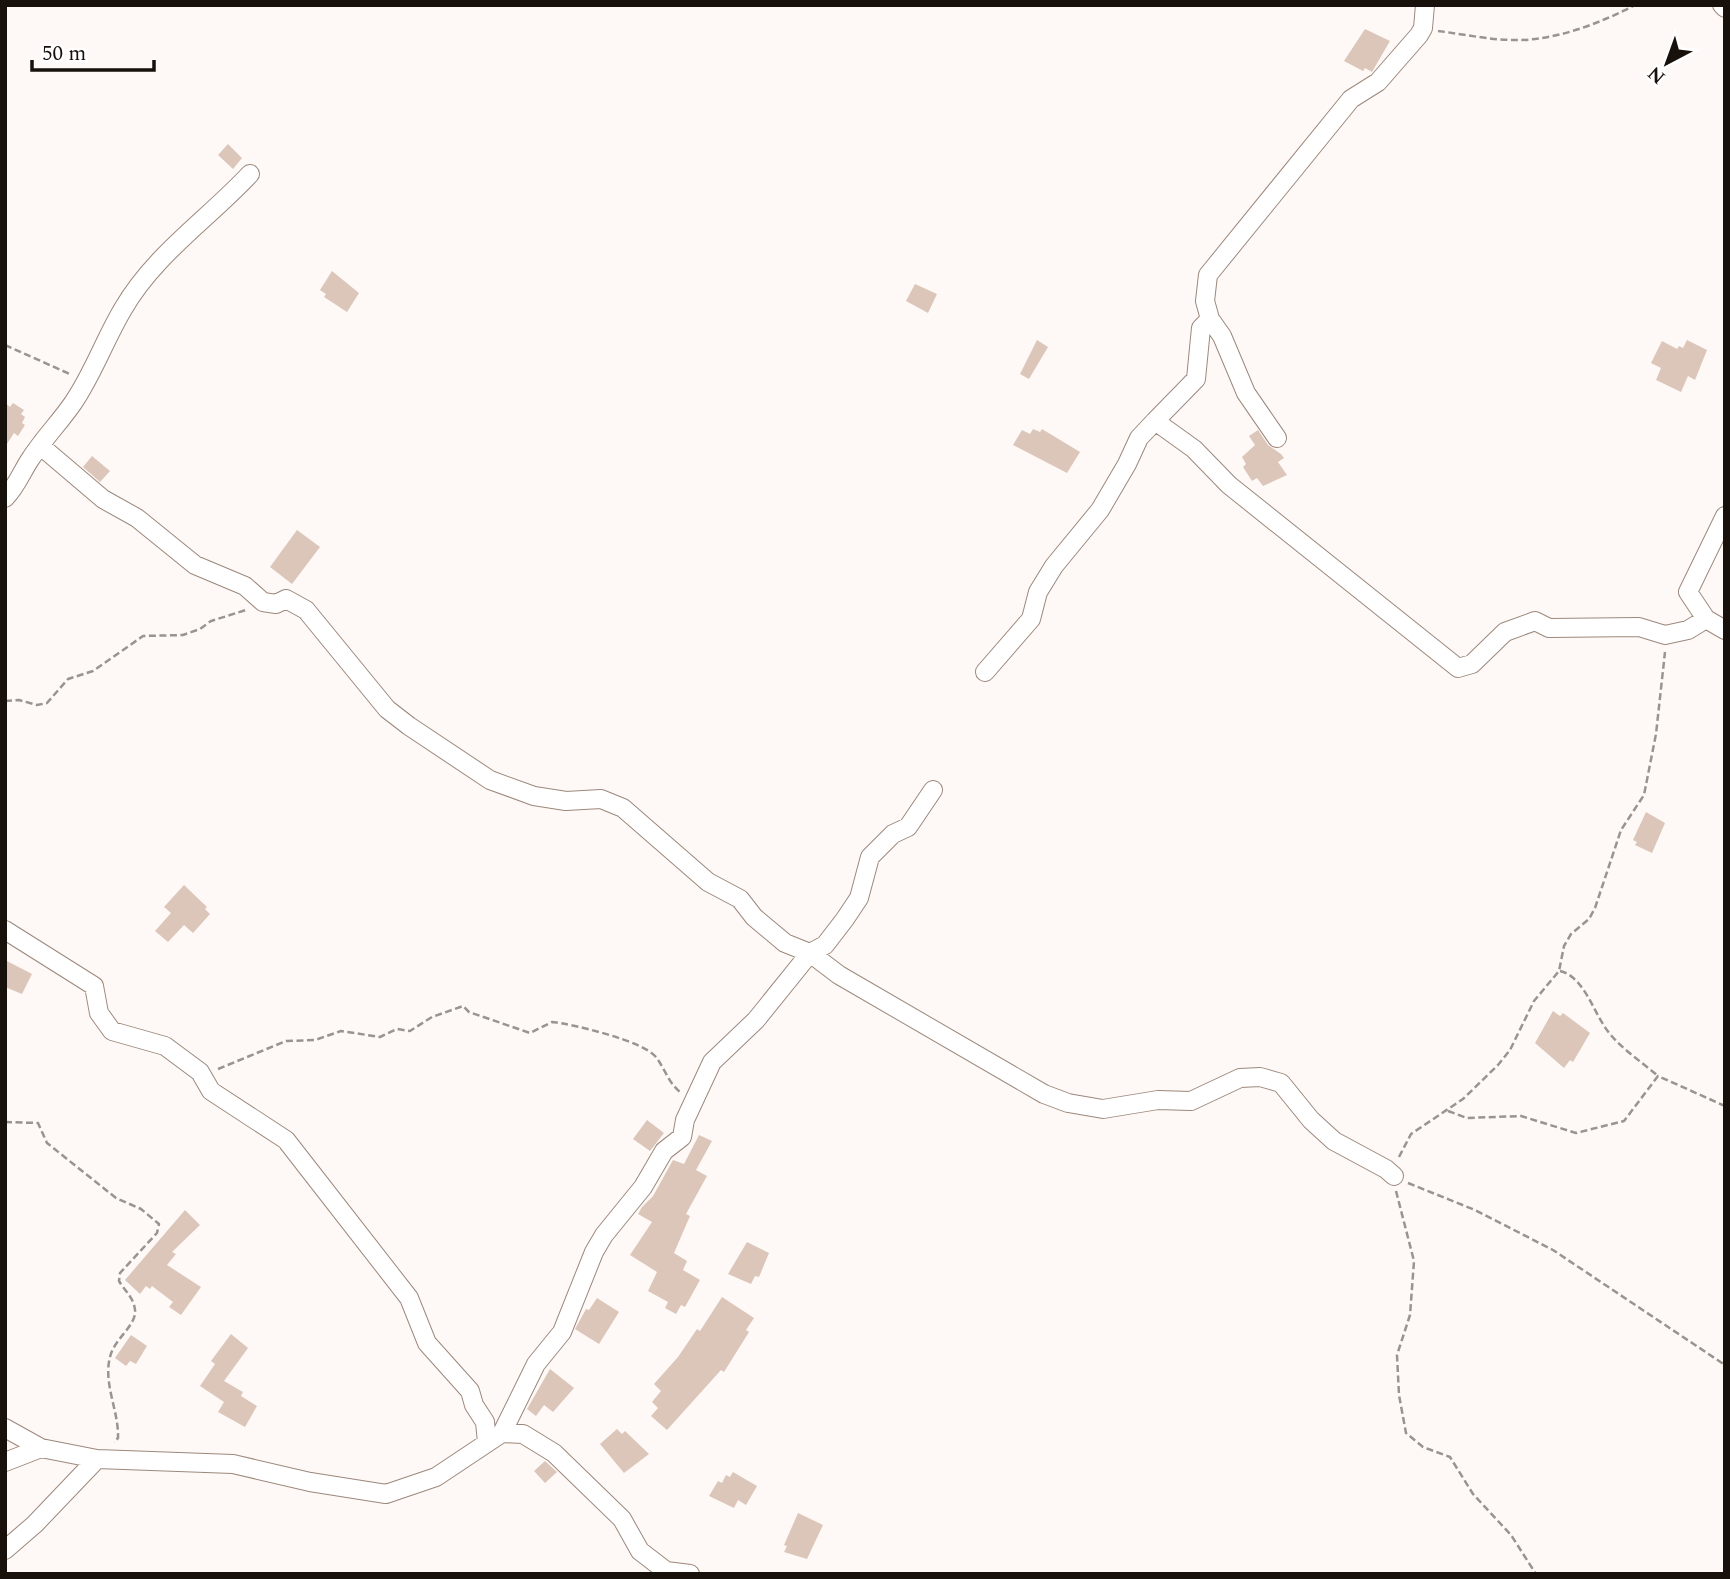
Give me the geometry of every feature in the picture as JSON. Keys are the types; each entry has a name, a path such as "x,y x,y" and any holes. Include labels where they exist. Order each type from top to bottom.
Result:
{"street":[{"path":"1277,438 1246,393 1222,336 1210,319 1205,301 1208,275 1351,99 1378,82 1423,28 1425,5"},
{"path":"5,498 15,487 43,441 74,402 123,307 160,259 188,231 213,213 250,174"},
{"path":"985,672 1031,619 1038,592 1054,566 1100,510 1139,438 1196,379 1201,328 1210,319"},
{"path":"1155,421 1194,449 1229,485 1458,668 1472,664 1505,632 1535,621 1549,628 1639,627 1665,635 1688,630 1706,619"},
{"path":"43,441 43,447 103,499 137,518 195,565 245,586 263,601 275,604 286,599 306,610 387,709 473,769 490,780 534,796 566,801 601,799 623,808 708,882 740,898 754,917 785,943 810,953 839,975 1044,1094 1085,1106 1114,1108 1158,1100 1191,1101 1240,1078 1260,1077 1281,1083 1311,1120 1334,1141 1387,1168 1394,1178"},
{"path":"1725,516 1688,592 1706,619 1725,631"},
{"path":"494,1438 536,1364 562,1332 593,1252 643,1187 653,1164 682,1137 712,1062 755,1020 810,953 825,945 859,898 870,857 886,839 908,827 933,790"},
{"path":"5,930 94,986 99,1013 112,1031 165,1046 200,1072 211,1091 286,1140 301,1163 340,1207 362,1240 410,1298 427,1343 470,1391 474,1405 494,1438"},
{"path":"5,1427 41,1448 97,1459 233,1464 310,1482 386,1494 436,1477 494,1438 523,1434 554,1453 622,1519 640,1551 666,1571 690,1574"},
{"path":"5,1462 41,1448"},
{"path":"5,1550 35,1524 97,1459"}],"path":[{"path":"1423,28 1517,40 1550,36 1585,26 1635,5"},
{"path":"5,345 86,381"},
{"path":"5,701 19,699 37,705 47,703 68,680 93,671 143,636 195,632 211,621 242,612 254,603 263,601"},
{"path":"1536,1574 1511,1535 1473,1494 1450,1457 1423,1447 1406,1433 1399,1395 1397,1355 1410,1315 1414,1261 1394,1178 1396,1163 1410,1134 1448,1111 1498,1065 1510,1050 1534,1001 1559,971 1564,946 1571,934 1589,919 1595,908 1621,830 1644,795 1656,734 1665,635"},
{"path":"1559,971 1567,973 1585,992 1605,1028 1658,1076 1725,1106"},
{"path":"200,1072 232,1064 286,1041 315,1040 341,1031 380,1037 397,1029 410,1031 432,1017 463,1006 469,1012 530,1033 552,1022 598,1034 609,1033 654,1055 665,1078 693,1104"},
{"path":"1448,1111 1468,1118 1521,1116 1576,1133 1624,1121 1658,1076"},
{"path":"5,1122 38,1123 47,1143 116,1198 141,1209 159,1224 157,1233 120,1273 119,1282 132,1298 135,1312 130,1326 115,1340 109,1359 111,1395 118,1412 118,1438 97,1459"},
{"path":"1394,1178 1475,1210 1542,1244 1725,1365"}],"building":[{"path":"1365,29 1390,41 1372,72 1365,68 1363,71 1344,61"},
{"path":"228,144 242,158 233,169 218,155"},
{"path":"332,271 359,293 347,312 324,297 326,294 320,290"},
{"path":"915,284 937,294 928,313 906,301"},
{"path":"1037,340 1048,347 1029,379 1020,374"},
{"path":"1687,340 1707,350 1695,380 1688,376 1681,392 1656,380 1661,368 1651,363 1662,341 1677,349 1679,346 1683,348"},
{"path":"5,403 10,407 13,403 24,410 21,414 25,417 22,423 25,425 18,436 14,433 5,447"},
{"path":"1033,429 1040,432 1042,429 1080,452 1067,473 1013,445 1022,430 1030,434"},
{"path":"1258,430 1268,445 1284,458 1278,462 1287,475 1263,486 1257,478 1252,481 1243,467 1246,464 1242,457 1255,445 1249,436"},
{"path":"92,456 110,471 100,482 83,467"},
{"path":"297,530 320,547 292,584 270,567"},
{"path":"1646,812 1665,823 1652,853 1635,845 1637,842 1633,840"},
{"path":"184,885 207,907 205,909 210,914 193,933 184,925 168,942 155,931 171,913 164,907"},
{"path":"5,960 32,974 22,994 5,987"},
{"path":"1553,1011 1560,1016 1563,1013 1590,1033 1573,1062 1570,1060 1564,1068 1535,1043"},
{"path":"647,1120 664,1133 650,1151 633,1139"},
{"path":"699,1135 712,1141 696,1170 707,1176 686,1214 690,1216 674,1253 687,1261 683,1270 700,1280 685,1307 681,1305 676,1314 665,1308 668,1302 648,1291 657,1272 630,1255 652,1222 638,1214 642,1207 653,1196 673,1160 684,1164"},
{"path":"185,1210 200,1225 172,1252 176,1254 167,1265 201,1287 181,1315 169,1307 173,1302 152,1286 150,1289 146,1286 140,1294 125,1280"},
{"path":"747,1242 769,1253 759,1277 755,1276 751,1284 728,1274"},
{"path":"722,1297 754,1318 746,1330 749,1332 724,1372 721,1370 667,1430 651,1416 658,1408 652,1402 661,1391 654,1384 678,1357 697,1329 700,1331"},
{"path":"597,1298 619,1312 599,1344 575,1329 586,1309 589,1310"},
{"path":"231,1334 248,1348 224,1381 243,1392 241,1396 257,1406 245,1427 218,1412 224,1402 200,1386 215,1364 211,1361"},
{"path":"131,1335 147,1346 136,1364 130,1361 126,1366 115,1358"},
{"path":"550,1369 574,1388 553,1412 544,1405 536,1416 527,1409"},
{"path":"617,1429 622,1434 625,1431 649,1454 624,1473 600,1444"},
{"path":"545,1461 557,1472 545,1483 534,1471"},
{"path":"733,1472 757,1486 746,1505 738,1500 734,1508 709,1496 718,1481 722,1483 726,1475 730,1477"},
{"path":"798,1513 823,1525 807,1559 784,1552 787,1546 784,1545"}]}
